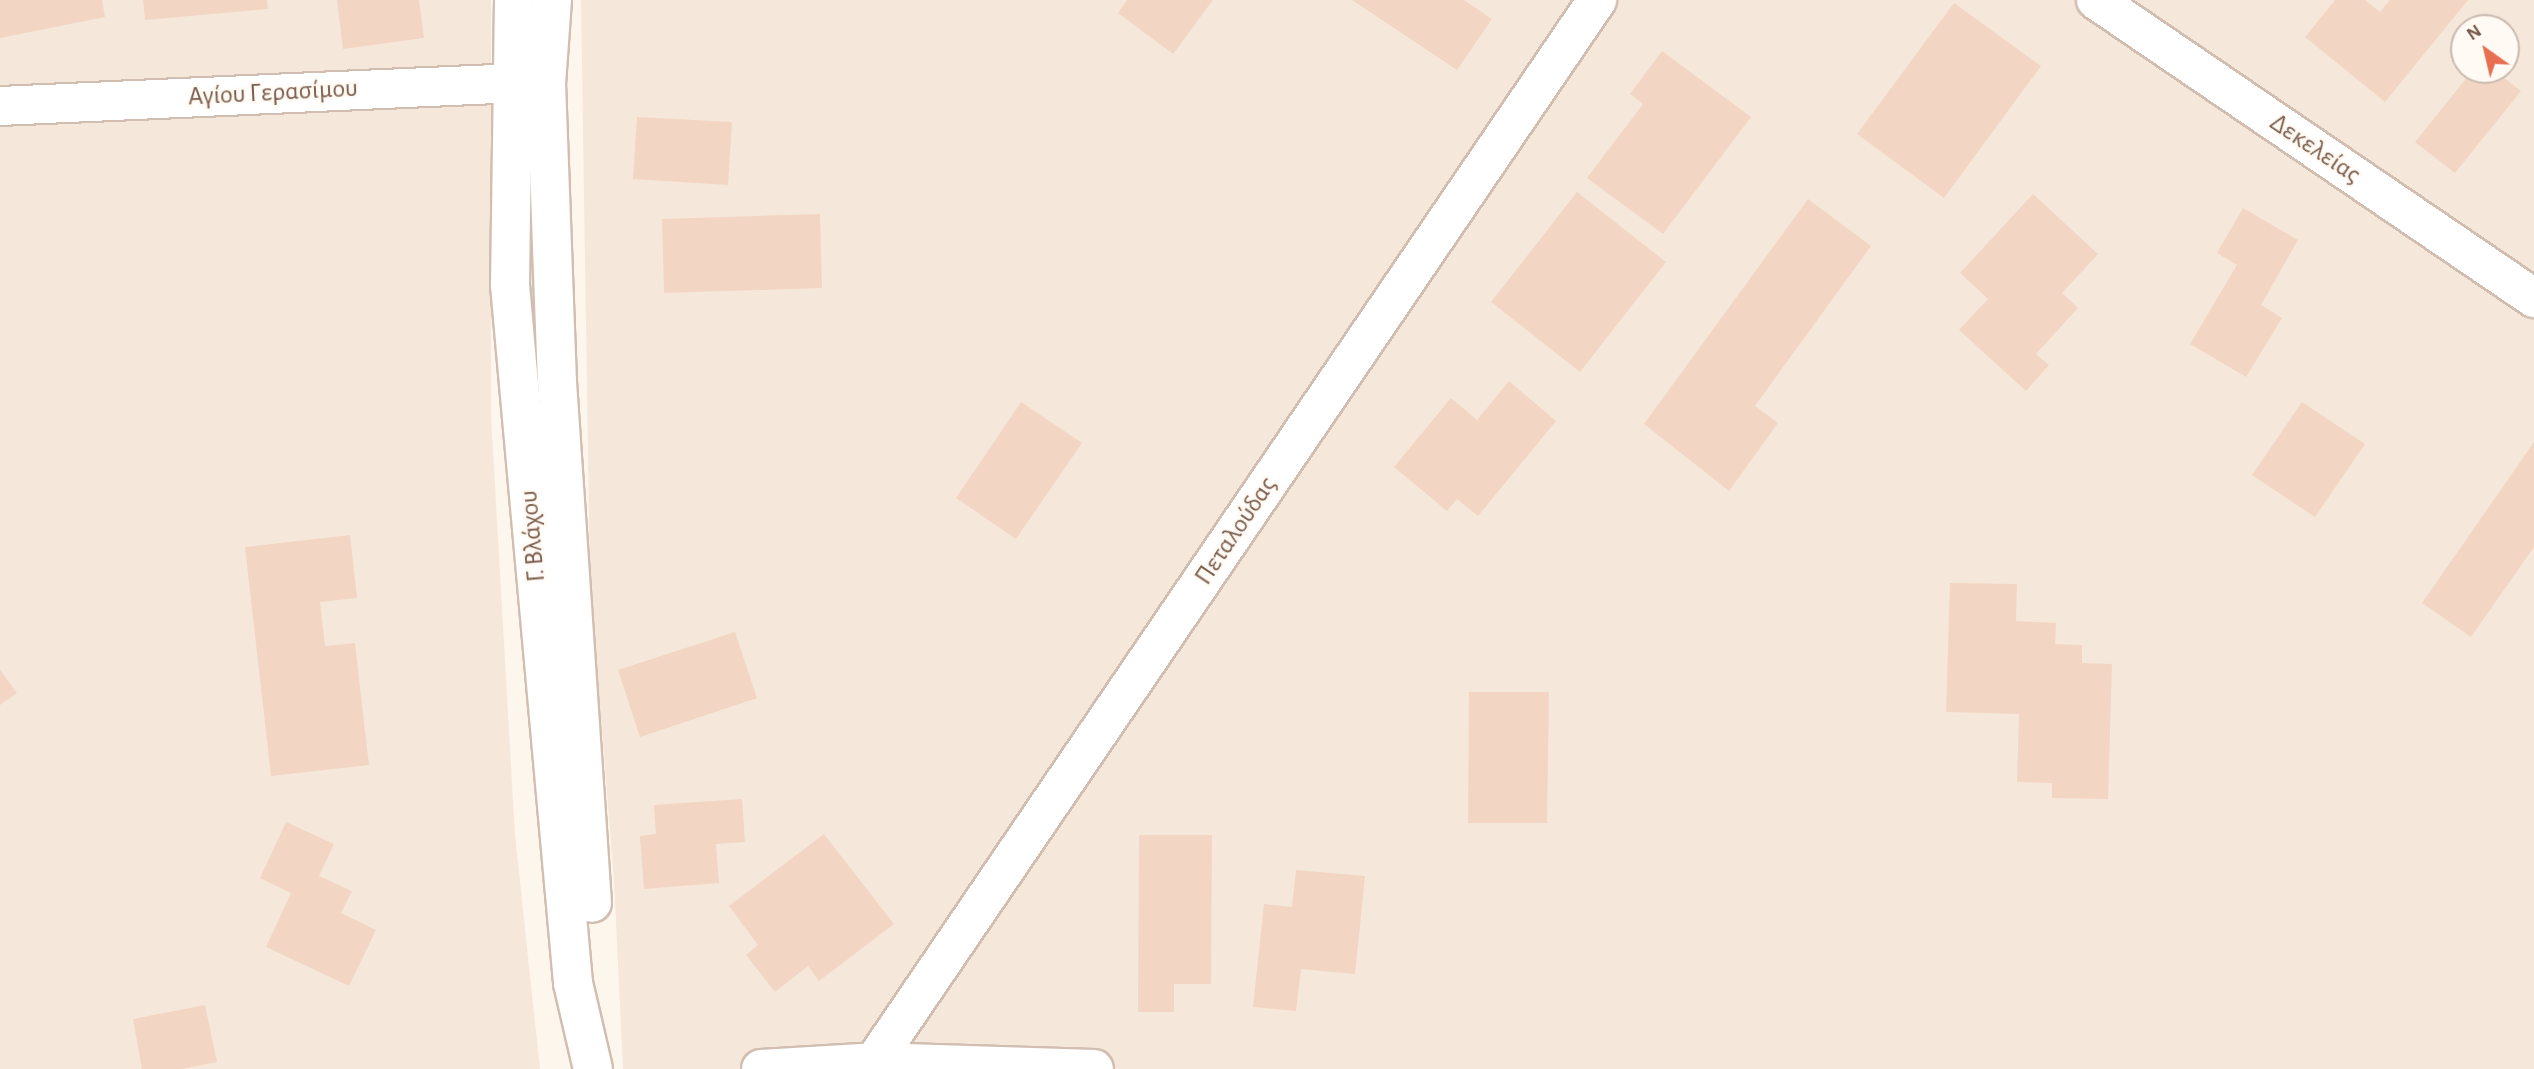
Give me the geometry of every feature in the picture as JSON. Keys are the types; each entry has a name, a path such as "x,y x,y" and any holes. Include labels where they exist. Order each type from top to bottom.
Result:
{"street":[{"name":"Γ. Βλάχου","path":"514,0 529,82"},
{"name":"Γ. Βλάχου","path":"552,0 529,82 510,285 573,982 596,1069"},
{"name":"Πεταλούδας","path":"874,1062 1597,0"},
{"name":"Δεκελείας","path":"2096,0 2534,298"},
{"name":"Αγίου Γερασίμου","path":"0,106 529,82"},
{"path":"761,1069 874,1062 1094,1069"}],"shaded area":[{"path":"0,0 491,0 491,416 515,835 540,1069 0,1069"},
{"path":"581,0 2534,0 2534,1069 623,1069 614,880 590,584"}],"building":[{"path":"0,0 102,0 105,17 0,38"},
{"path":"143,0 267,0 268,9 145,20"},
{"path":"337,0 419,0 424,38 343,49"},
{"path":"1127,0 1213,0 1173,54 1118,13"},
{"path":"1352,0 1464,0 1492,19 1457,70"},
{"path":"2335,0 2365,0 2380,12 2390,0 2468,0 2457,14 2450,14 2450,22 2385,102 2305,37"},
{"path":"1954,3 2041,66 1944,198 1857,134"},
{"path":"1662,51 1751,117 1663,234 1587,178 1643,104 1630,94"},
{"path":"2462,84 2512,84 2521,91 2455,173 2415,142"},
{"path":"637,117 732,122 728,185 633,179"},
{"path":"1577,192 1666,262 1580,372 1491,302"},
{"path":"2033,194 2098,254 2062,293 2078,308 2036,354 2049,365 2026,391 1959,330 1988,299 1960,273"},
{"path":"1808,199 1871,246 1755,406 1778,423 1729,491 1644,424"},
{"path":"2243,208 2298,240 2261,305 2282,318 2246,377 2190,344 2237,265 2217,253"},
{"path":"820,214 822,288 664,293 662,219"},
{"path":"1509,381 1556,421 1478,516 1457,499 1447,511 1394,467 1451,398 1477,420"},
{"path":"1021,402 1082,443 1016,539 956,498"},
{"path":"2302,402 2365,444 2315,517 2252,475"},
{"path":"2534,442 2534,547 2471,637 2422,603"},
{"path":"350,535 357,598 320,602 325,646 355,643 369,765 271,776 245,547"},
{"path":"1950,583 2017,584 2016,621 2056,623 2055,644 2082,645 2082,663 2112,664 2108,799 2052,798 2052,783 2017,782 2019,714 1946,712"},
{"path":"735,632 757,698 640,737 618,670"},
{"path":"0,670 17,693 0,705"},
{"path":"1469,692 1549,692 1547,823 1468,823"},
{"path":"742,799 745,842 716,844 719,883 644,889 640,836 656,834 654,805"},
{"path":"286,822 334,844 319,876 352,891 341,913 376,930 349,986 266,947 291,893 260,878"},
{"path":"824,834 894,924 819,981 808,966 775,992 746,955 758,945 729,906"},
{"path":"1139,835 1212,835 1211,984 1174,984 1174,1012 1138,1012"},
{"path":"1296,870 1365,876 1355,974 1301,969 1296,1011 1253,1007 1264,904 1292,907"},
{"path":"205,1005 217,1062 182,1069 142,1069 133,1019"}]}
